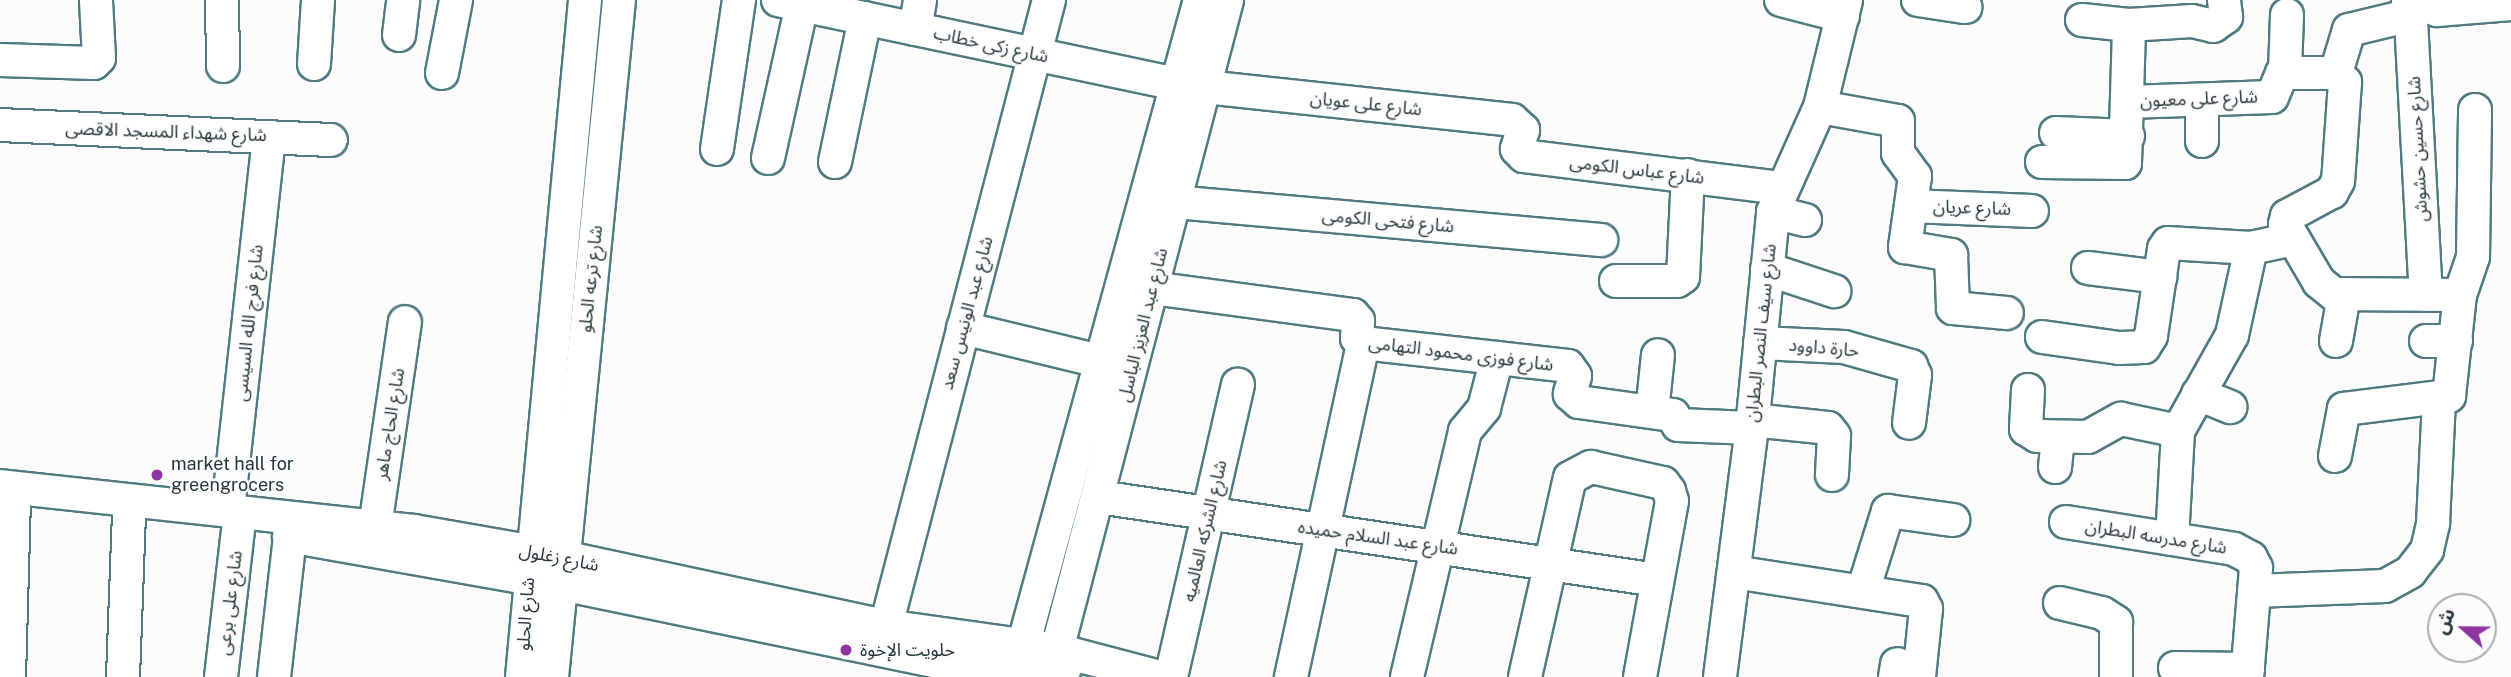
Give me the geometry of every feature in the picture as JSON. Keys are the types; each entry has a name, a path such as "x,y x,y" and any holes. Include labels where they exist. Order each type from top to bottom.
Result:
{"street":[{"path":"0,60 94,63 99,58 96,0"},
{"path":"222,0 223,66"},
{"path":"314,64 318,0"},
{"path":"399,35 403,0"},
{"path":"442,73 456,0"},
{"name":"شارع ترعه الحلو","path":"529,565 585,0"},
{"name":"شارع ترعه الحلو","path":"563,570 619,0"},
{"path":"717,149 740,0"},
{"name":"شارع عبد الونيس سعد","path":"886,626 1049,0"},
{"name":"شارع عبد العزيز الباسل","path":"1077,667 1098,497 1175,202 1200,0"},
{"name":"شارع عبد العزيز الباسل","path":"1023,646 1104,362 1191,86 1227,0"},
{"path":"1781,0 1845,8"},
{"path":"2082,20 2129,24 2192,21 2213,26 2226,17 2224,0"},
{"path":"768,158 789,2"},
{"name":"شارع زكى خطاب","path":"789,2 865,19 917,14 1034,54 1191,86"},
{"path":"2336,73 2348,30 2410,6 2437,10 2511,4"},
{"name":"شارع حسين حشوش","path":"2410,6 2426,295"},
{"name":"شارع سيف النصر البطران","path":"1720,677 1777,200 1820,107 1845,8"},
{"path":"2287,15 2285,72 2336,73 2345,82 2338,181 2332,192 2287,216 2285,224 2293,239 2325,290 2344,295 2460,295"},
{"path":"835,162 865,19"},
{"path":"2042,162 2120,166 2128,158 2129,24"},
{"name":"شارع على معيون","path":"2129,102 2272,97 2285,72"},
{"name":"شارع على عويان","path":"1191,86 1512,120 1523,130"},
{"path":"2202,100 2202,141"},
{"name":"شارع عريان","path":"1820,107 1898,121 1898,153 1915,176 1905,247 1949,254 1951,270"},
{"path":"2335,456 2344,410 2439,401 2451,391 2441,341 2473,257 2475,110"},
{"name":"شارع شهداء المسجد الاقصى","path":"0,125 331,139"},
{"name":"شارع عباس الكومى","path":"1523,130 1517,149 1524,156 1688,176 1777,200 1805,220"},
{"path":"2056,133 2128,136"},
{"name":"شارع فرج الله السيسى","path":"233,519 269,137"},
{"path":"1616,281 1677,281 1683,277 1688,176"},
{"name":"شارع فتحى الكومى","path":"1175,202 1601,240"},
{"name":"شارع عريان","path":"1911,206 2032,211"},
{"path":"2042,337 2119,348 2144,347 2151,337 2168,243 2251,248 2293,239"},
{"path":"2172,539 2178,431 2232,335 2251,248"},
{"path":"2088,268 2160,277"},
{"path":"1767,269 1834,291"},
{"path":"1906,273 1951,270 1949,301 1953,308 2007,313"},
{"name":"شارع فوزى محمود التهامى","path":"1153,288 1353,315 1358,321 1357,338 1363,343 1568,366 1575,371 1570,394 1575,401 1673,415 1678,425 1752,424"},
{"path":"2336,341 2344,295"},
{"name":"شارع الحاج ماهر","path":"375,527 405,322"},
{"path":"963,328 1104,362"},
{"path":"1291,677 1363,343"},
{"name":"حارة داوود","path":"1760,343 1844,347 1910,366 1915,375 1909,423"},
{"path":"1652,412 1658,355"},
{"path":"1407,677 1465,431 1484,408 1497,358"},
{"name":"شارع الشركه العالميه","path":"1171,677 1237,385"},
{"path":"2028,390 2026,429 2056,452 2121,419 2178,431"},
{"path":"2198,394 2231,407"},
{"path":"2254,592 2385,586 2410,572 2427,551 2433,523 2439,401"},
{"path":"1752,424 1828,428 1835,436 1832,475"},
{"path":"1525,677 1570,478 1591,467 1663,483 1672,501 1640,677"},
{"path":"5,495 9,677"},
{"name":"شارع زغلول","path":"5,495 129,513 375,527 529,565"},
{"name":"شارع زغلول","path":"5,495 233,519 290,537 563,570 886,626 1023,646 1077,667"},
{"name":"شارع عبد السلام حميده","path":"1098,497 1657,580"},
{"path":"1863,591 1888,511 1953,520"},
{"path":"123,677 129,513"},
{"name":"شارع على برعى","path":"221,677 233,519"},
{"name":"شارع مدرسه البطران","path":"2066,522 2243,552 2256,568 2248,673"},
{"path":"274,677 290,537"},
{"name":"شارع الحلو","path":"522,677 529,565"},
{"name":"شارع زغلول","path":"563,570 932,669 1077,667 1160,677"},
{"name":"شارع الحلو","path":"552,677 563,570"},
{"path":"1734,572 1917,599 1925,604 1903,673"},
{"path":"2060,603 2102,613 2116,622 2116,677"},
{"path":"2175,668 2248,673"}],"place":[{"name":"market hall for greengrocers","path":"157,475"},
{"name":"حلويت الإخوة","path":"846,650"}]}
